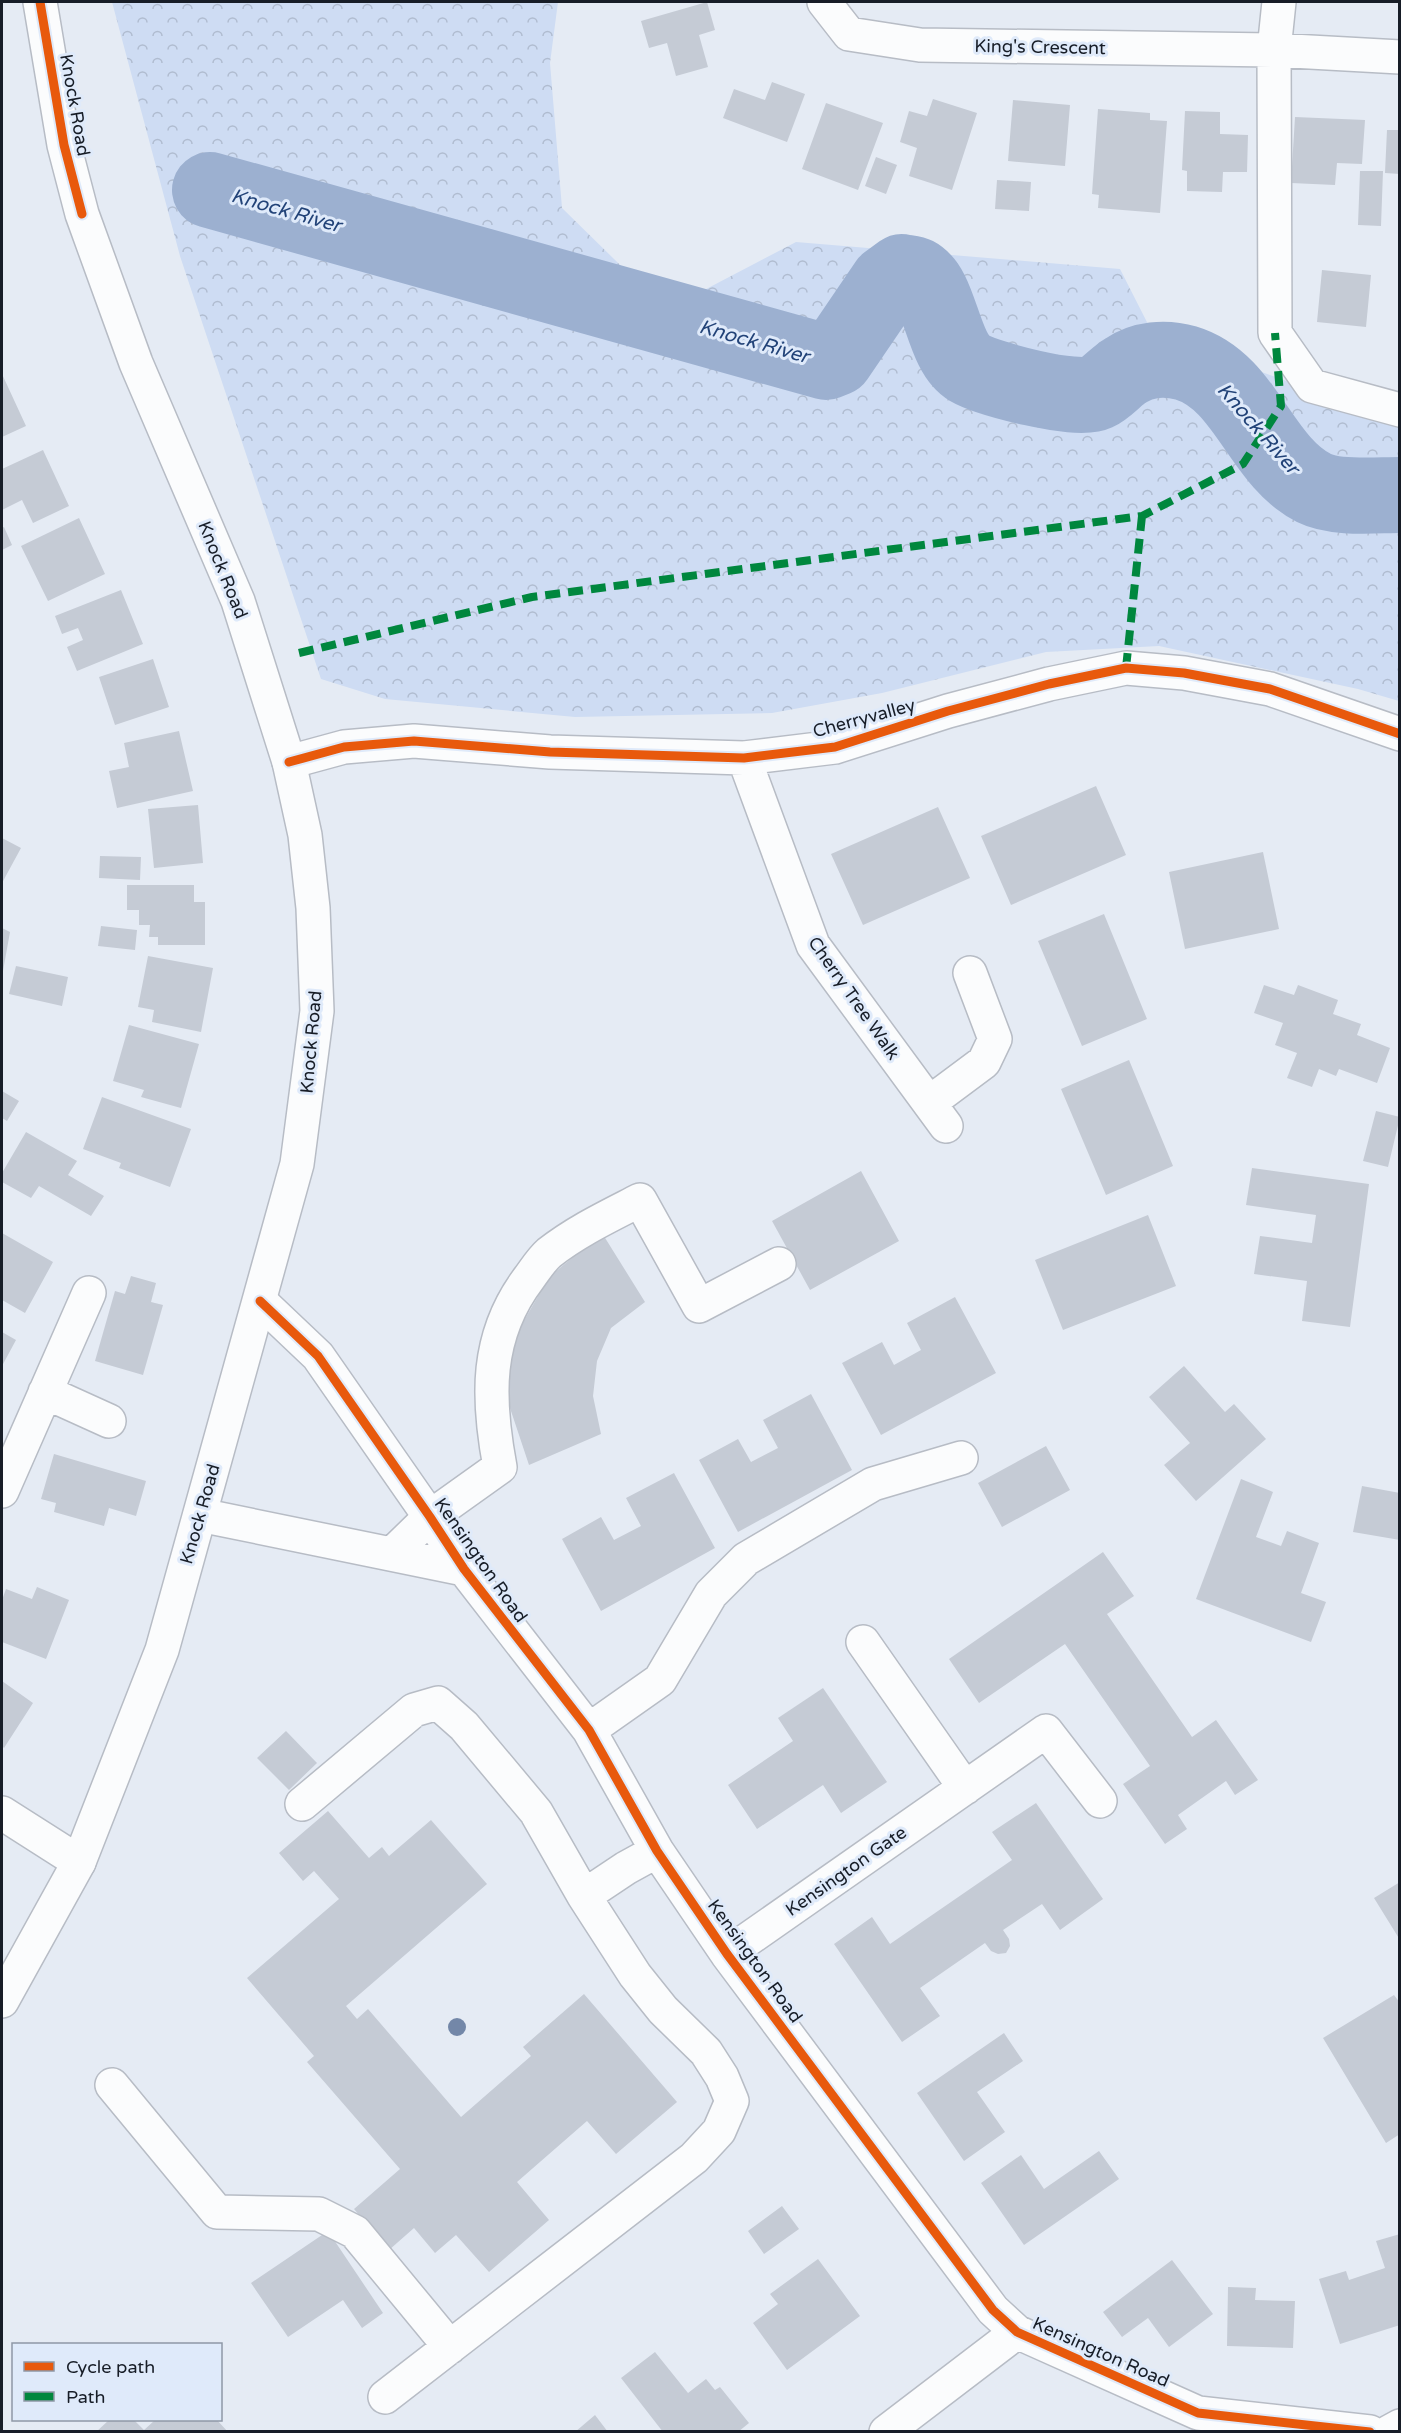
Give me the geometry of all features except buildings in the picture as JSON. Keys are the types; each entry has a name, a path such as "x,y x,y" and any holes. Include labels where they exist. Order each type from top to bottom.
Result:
{"main road":[{"name":"Knock Road","path":"2,2001 79,1862 162,1650 297,1164 317,1011 314,908 307,846 289,762 237,601 136,363 82,213 64,145 40,2"},
{"name":"King's Crescent","path":"824,2 849,34 920,45 1274,51 1400,57"},
{"path":"1279,2 1274,51 1275,333 1312,386 1400,410"},
{"name":"Cherryvalley","path":"289,762 344,747 414,741 550,752 744,758 835,747 948,711 1049,684 1126,668 1184,674 1270,689 1400,734"},
{"name":"Cherry Tree Walk","path":"744,758 813,945 938,1114 984,1062 995,1040 970,973"},
{"path":"392,1554 430,1517 500,1467 492,1425 492,1377 498,1334 516,1295 547,1254 587,1227 640,1200 699,1306 779,1264"},
{"path":"2,1491 89,1293"},
{"name":"Kensington Road","path":"260,1301 318,1356 464,1569 589,1730 657,1851 727,1954 993,2310 1017,2332 1198,2413 1370,2432"},
{"path":"45,1392 109,1420"},
{"path":"589,1730 660,1680 711,1594 746,1559 873,1484 961,1458"},
{"name":"Kensington Road","path":"200,1515 464,1569"},
{"path":"863,1642 964,1788"},
{"path":"302,1804 414,1710 438,1703 464,1726 536,1812 584,1896 634,1975 663,2010 706,2052 722,2077 732,2101 719,2131 693,2158 385,2397"},
{"name":"Kensington Gate","path":"727,1954 1046,1731 1100,1801"},
{"path":"2,1813 79,1862"},
{"path":"584,1896 657,1851"},
{"path":"112,2085 217,2212 319,2214 355,2232 450,2347"},
{"path":"886,2432 1017,2332"},
{"path":"1389,2432 1400,2426"}],"green space":[{"path":"112,2 558,2 550,63 562,208 666,310 796,242 1120,269 1152,332 1399,422 1399,701 1358,689 1159,646 1046,652 882,693 772,713 575,717 385,699 321,679 180,256"}],"waterway":[{"name":"Knock River","path":"210,190 826,362 836,358 887,283 902,272 913,274 924,282 931,293 953,349 960,360 979,373 1032,388 1086,395 1100,391 1121,373 1139,364 1162,360 1186,363 1207,372 1224,386 1280,460 1295,476 1314,488 1344,495 1400,495"}],"marked path":[{"path":"299,653 532,597 1142,516 1243,464 1281,406 1275,333"},
{"path":"1126,668 1142,516"}],"cycle path":[{"path":"40,2 64,145 82,214"},
{"path":"289,762 344,747 414,741 550,752 744,758 835,747 948,711 1049,684 1126,668 1184,673 1270,689 1400,734"},
{"path":"260,1301 318,1356 464,1569 589,1730 657,1851 727,1954 993,2310 1017,2332 1198,2413 1370,2432"}]}
